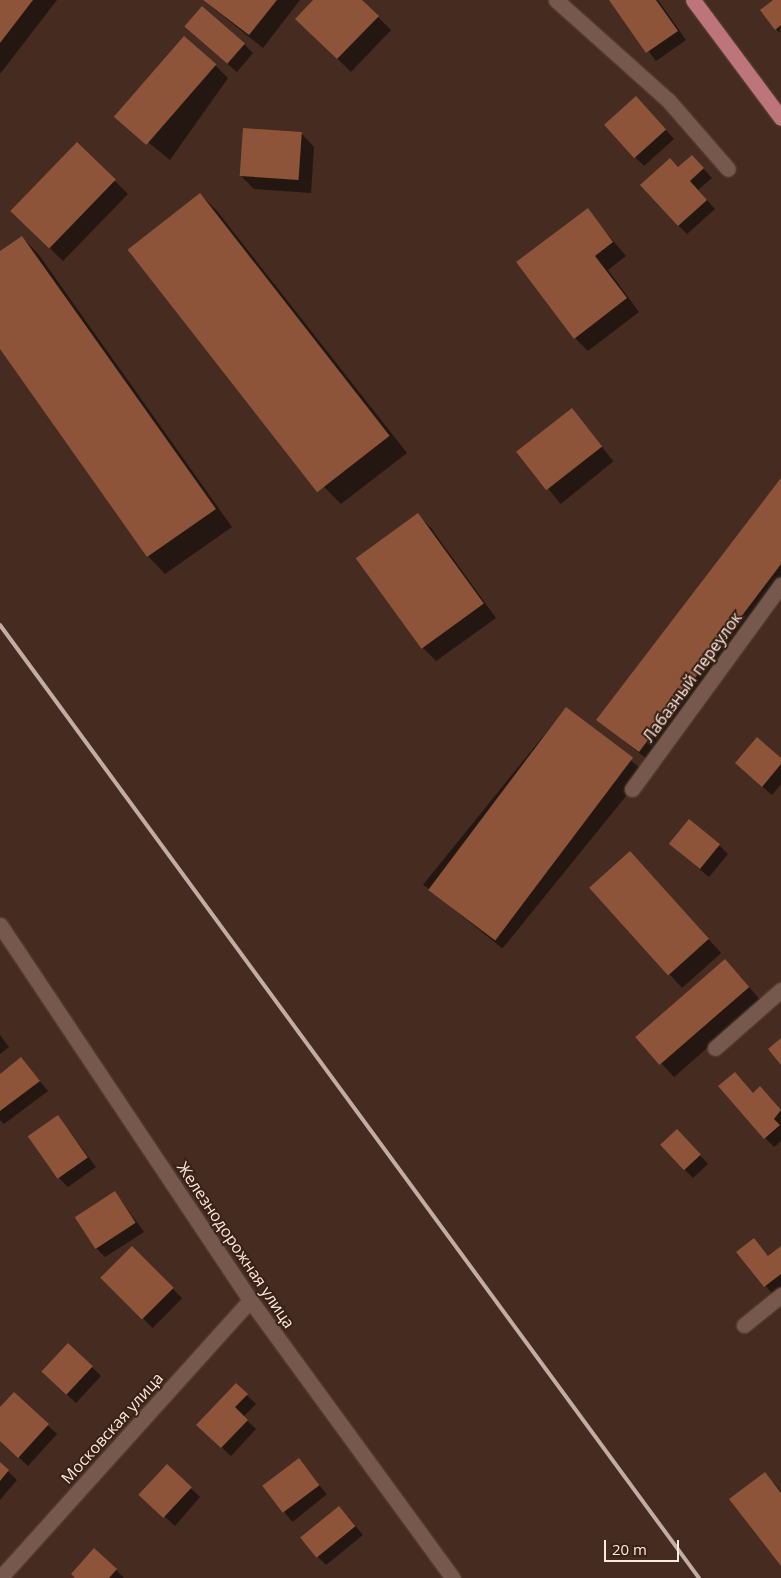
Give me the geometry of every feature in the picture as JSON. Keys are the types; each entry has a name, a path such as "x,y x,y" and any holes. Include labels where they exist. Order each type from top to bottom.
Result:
{"main road":[{"path":"693,0 781,118"}],"street":[{"path":"556,0 668,100 728,169"},
{"name":"Лабазный переулок","path":"632,789 781,586"},
{"name":"Железнодорожная улица","path":"0,925 250,1300 453,1578"},
{"path":"715,1048 781,990"},
{"path":"744,1325 781,1295"},
{"name":"Московская улица","path":"0,1578 250,1300"}],"building":[{"path":"0,0 33,0 0,43"},
{"path":"203,0 277,0 249,35"},
{"path":"313,0 362,0 379,16 337,59 295,19"},
{"path":"609,0 656,0 678,31 646,53"},
{"path":"773,0 781,0 781,25 775,30 760,10"},
{"path":"202,6 245,43 227,64 184,26"},
{"path":"184,36 216,64 146,145 114,117"},
{"path":"636,96 666,129 634,158 604,125"},
{"path":"243,128 302,132 299,180 240,176"},
{"path":"77,142 116,180 49,249 10,211"},
{"path":"692,155 704,168 690,181 707,200 678,226 640,185 670,158 678,167"},
{"path":"200,193 390,436 317,492 128,250"},
{"path":"588,208 613,242 595,256 627,298 574,339 516,262"},
{"path":"22,236 216,509 147,557 0,349 0,251"},
{"path":"572,408 602,447 546,490 516,452"},
{"path":"781,478 781,564 639,752 596,720"},
{"path":"418,513 484,604 422,649 356,558"},
{"path":"566,707 633,758 495,940 428,890"},
{"path":"757,737 781,758 781,764 762,787 735,763"},
{"path":"689,819 720,844 700,869 669,844"},
{"path":"630,851 709,939 668,975 589,888"},
{"path":"725,959 749,987 659,1065 635,1037"},
{"path":"781,1038 781,1065 768,1049"},
{"path":"21,1057 40,1081 0,1111 0,1074"},
{"path":"735,1072 753,1093 760,1086 781,1110 774,1119 780,1125 764,1139 718,1086"},
{"path":"58,1115 88,1158 58,1179 28,1136"},
{"path":"677,1129 701,1155 684,1170 660,1145"},
{"path":"115,1191 136,1223 95,1249 75,1217"},
{"path":"754,1238 768,1256 781,1246 781,1274 764,1287 736,1252"},
{"path":"132,1246 174,1288 142,1320 100,1278"},
{"path":"68,1343 93,1366 66,1395 41,1372"},
{"path":"236,1383 248,1394 235,1407 248,1420 221,1448 196,1425"},
{"path":"14,1392 49,1424 18,1458 0,1441 0,1407"},
{"path":"299,1458 319,1485 283,1513 262,1486"},
{"path":"0,1462 9,1470 0,1481"},
{"path":"167,1464 192,1487 163,1518 138,1495"},
{"path":"765,1472 781,1493 781,1566 729,1499"},
{"path":"339,1506 355,1526 317,1558 300,1537"},
{"path":"94,1548 117,1569 109,1578 75,1578 71,1574"}],"railway":[{"path":"0,625 699,1578"}]}
